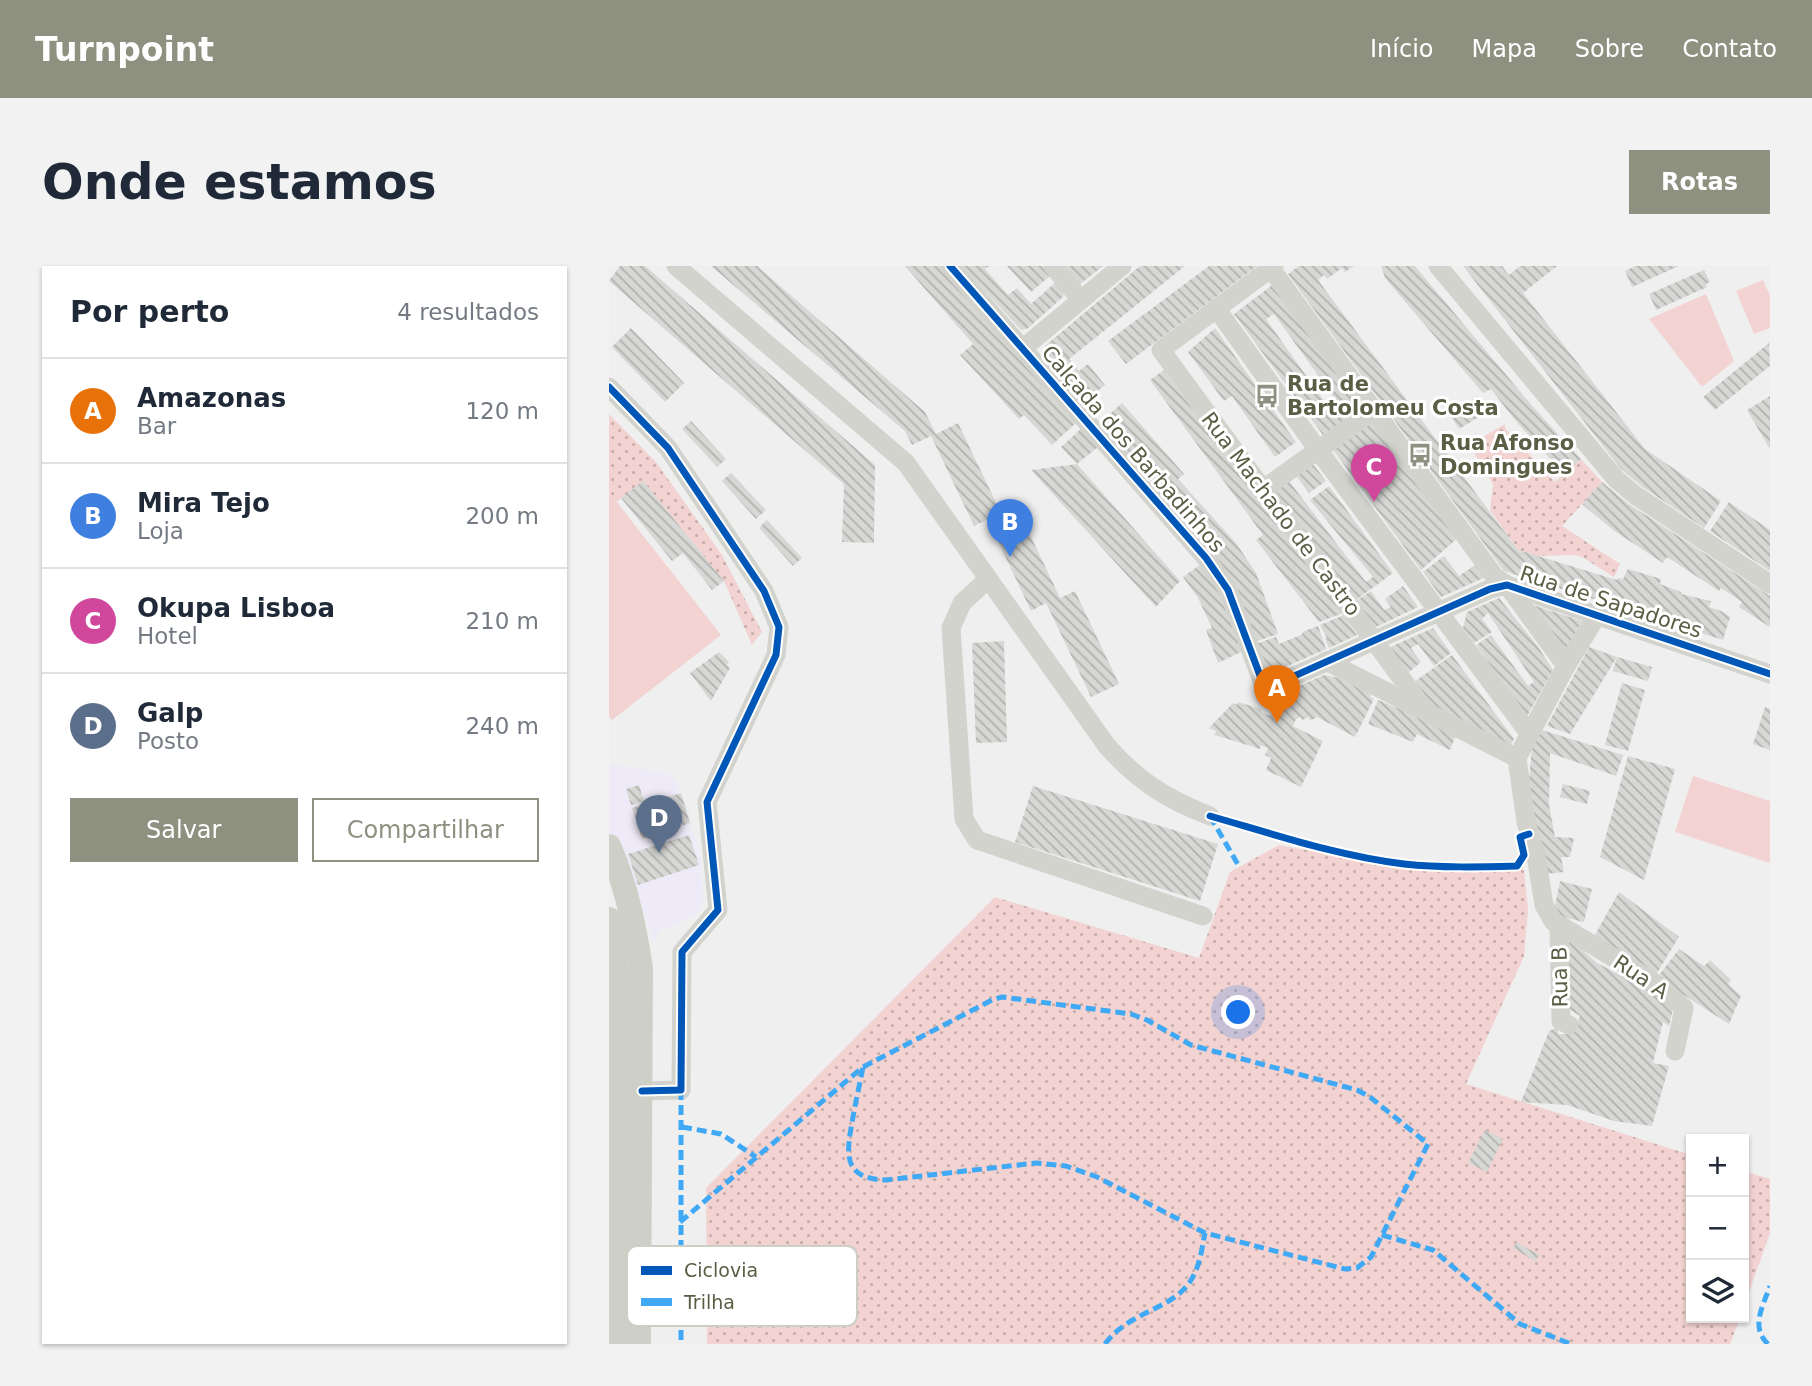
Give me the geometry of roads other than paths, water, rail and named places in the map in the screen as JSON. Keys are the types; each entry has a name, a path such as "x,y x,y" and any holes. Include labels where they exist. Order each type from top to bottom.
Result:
{"main road":[{"path":"609,846 617,864 635,932 641,969 640,1246"},
{"path":"609,919 613,933 621,1012 617,1344"},
{"path":"639,1326 639,1344"}],"street":[{"path":"676,266 906,463 1107,746 1148,786 1176,803 1210,816"},
{"name":"Calçada dos Barbadinhos","path":"950,266 1206,558 1228,590 1265,689 1326,661"},
{"path":"1053,266 1081,300"},
{"path":"1022,349 1122,266"},
{"path":"1438,266 1616,479 1635,495 1770,584"},
{"path":"1529,733 1216,308 1271,267 1495,577 1507,585 1566,666"},
{"name":"Rua Machado de Castro","path":"1216,308 1160,349 1427,713"},
{"path":"609,387 669,448 764,591 779,627 776,655 707,802 718,910 682,952 681,1090 642,1091"},
{"path":"1262,490 1374,410"},
{"path":"988,580 962,603 951,628 964,819 977,840 1203,916"},
{"name":"Rua de Sapadores","path":"1326,661 1490,589 1507,585 1770,674"},
{"path":"1559,925 1553,921 1544,905 1536,856 1526,822 1517,758 1566,666 1598,614"},
{"path":"1326,661 1517,758"},
{"name":"Rua B","path":"1559,925 1561,1021 1569,1025"},
{"name":"Rua A","path":"1559,925 1649,979 1684,1008 1675,1051"}],"place":[{"name":"Rua de Bartolomeu Costa","path":"1267,396"},
{"name":"Rua Afonso Domingues","path":"1420,455"},
{"name":"Okupa Lisboa","path":"1374,502"},
{"name":"Mira Tejo","path":"1010,557"},
{"name":"Amazonas","path":"1277,723"},
{"name":"Galp","path":"659,853"}]}
